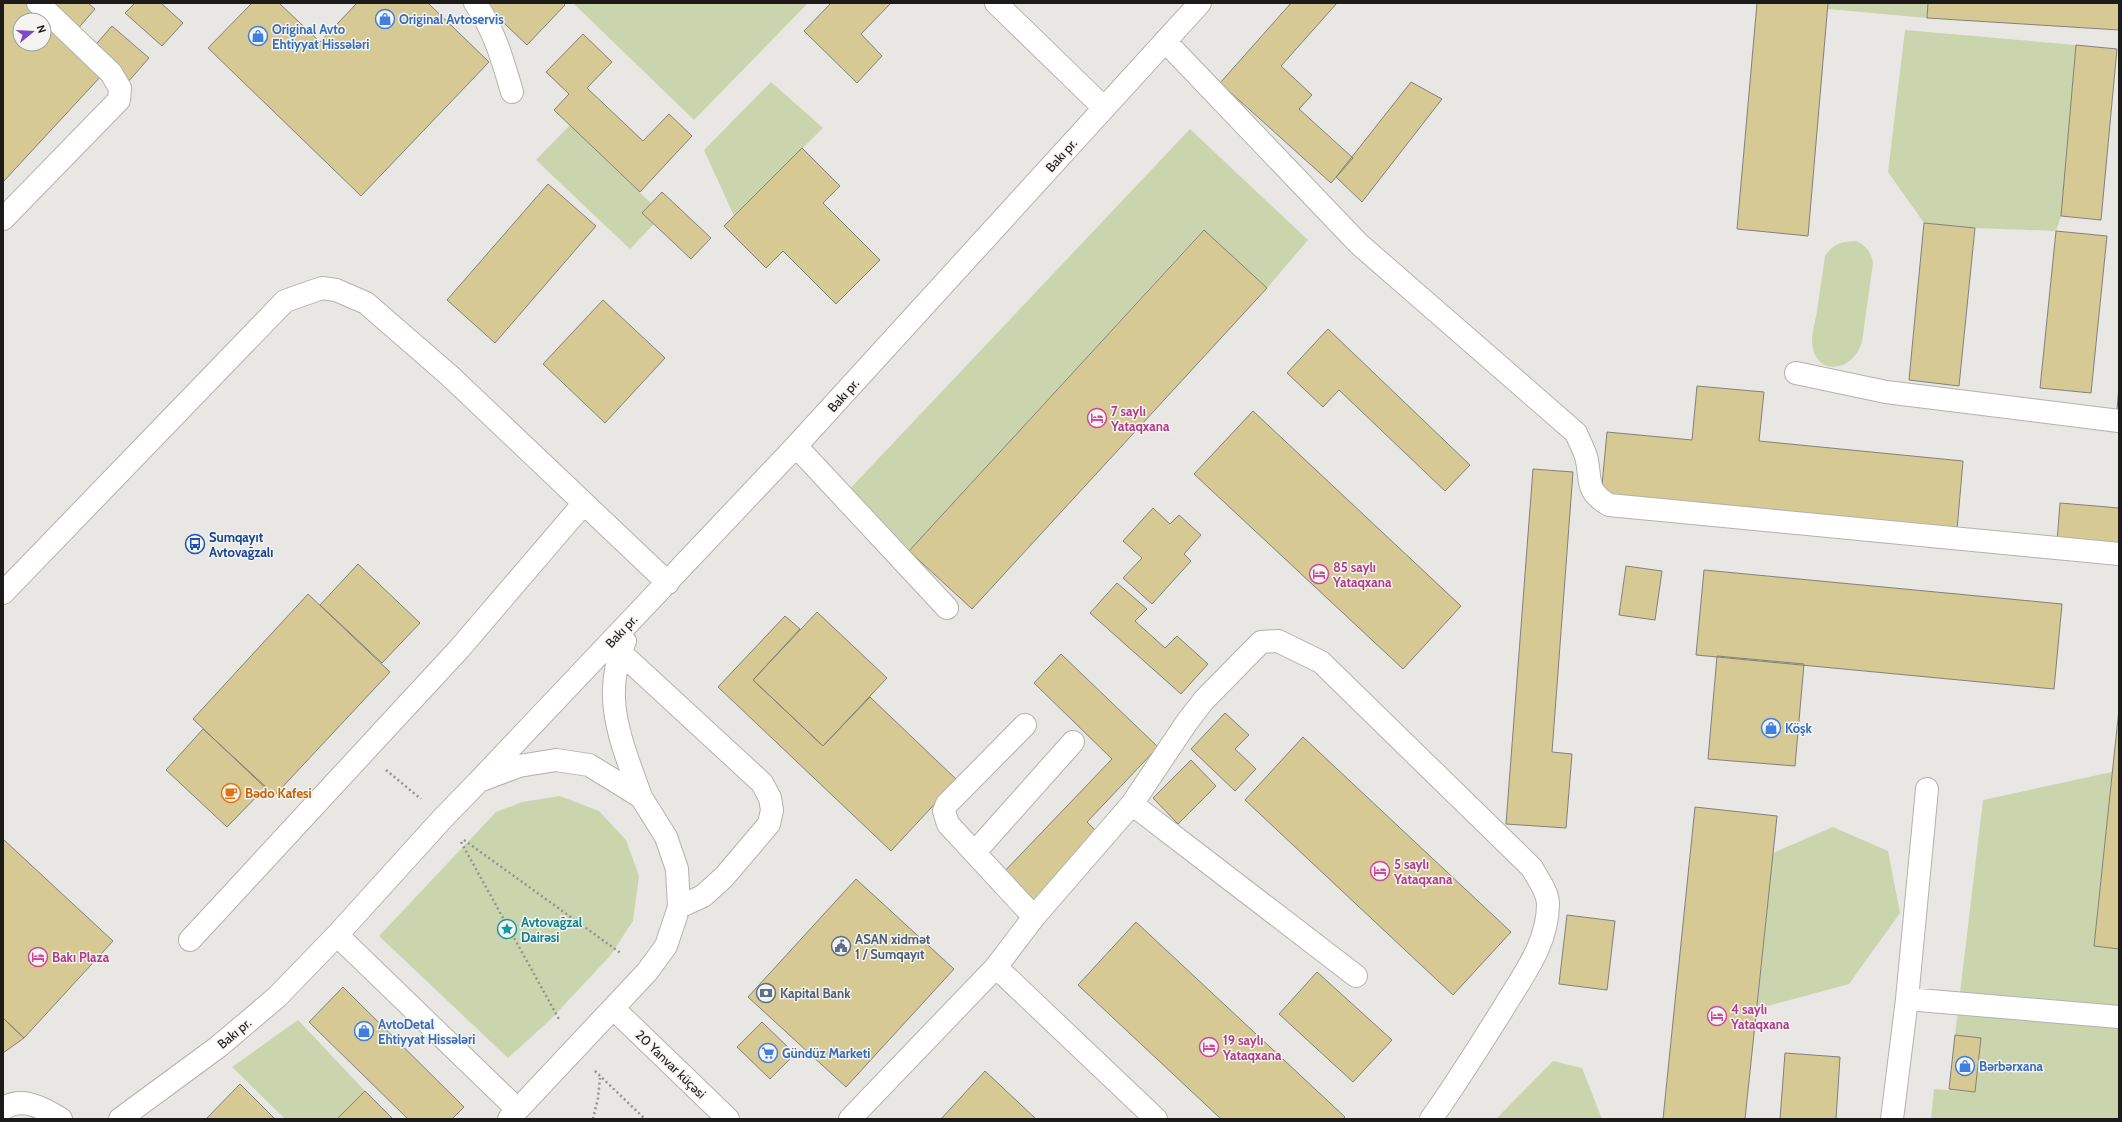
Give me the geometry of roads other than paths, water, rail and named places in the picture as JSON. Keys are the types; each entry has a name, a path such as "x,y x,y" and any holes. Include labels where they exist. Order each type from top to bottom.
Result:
{"street":[{"path":"3,219 119,100 120,88 111,73 38,3"},
{"path":"474,3 485,17 502,55 512,92"},
{"path":"996,3 1104,108"},
{"name":"Bakı pr.","path":"120,1119 218,1047 277,996 337,935 443,818 668,583 796,446 1200,3"},
{"path":"1165,41 1359,244 1576,433 1586,456 1590,484 1596,497 1609,505 2119,554"},
{"path":"3,593 285,301 322,288 336,290 366,303 450,376 668,583"},
{"path":"1796,373 1886,392 2119,420"},
{"path":"796,446 947,608"},
{"path":"190,940 460,648 584,504"},
{"path":"337,935 513,1114 614,1009 647,972 666,946 680,907 677,869 666,836 641,797 622,742 613,707 614,680 620,652 636,616"},
{"path":"850,1119 996,967 1034,917 1132,804 1187,722 1204,700 1261,642 1278,642 1321,662 1532,868 1542,885 1548,903 1545,930 1536,953 1465,1071 1431,1119"},
{"path":"620,652 762,783 770,798 772,810 769,824 724,877 703,896 680,907"},
{"path":"1025,725 947,804 944,811 948,824 1034,917"},
{"path":"975,852 1074,742"},
{"path":"479,781 519,766 556,760 589,766 641,797"},
{"path":"1892,1119 1907,999 1927,789"},
{"path":"1132,804 1356,976"},
{"path":"996,967 1156,1119"},
{"path":"1907,999 2119,1017"},
{"name":"20 Yanvar küçəsi","path":"614,1009 728,1119"},
{"path":"3,1109 8,1105 29,1103 61,1119"}],"place":[{"name":"Original Avtoservis","path":"385,19"},
{"name":"Original Avto Ehtiyyat Hissələri","path":"258,36"},
{"name":"7 saylı Yataqxana","path":"1097,418"},
{"name":"Sumqayıt Avtovağzalı","path":"195,544"},
{"name":"85 saylı Yataqxana","path":"1319,574"},
{"name":"Köşk","path":"1771,728"},
{"name":"Bədo Kafesi","path":"231,793"},
{"name":"5 saylı Yataqxana","path":"1380,871"},
{"name":"Avtovağzal Dairəsi","path":"507,929"},
{"name":"ASAN xidmət 1 / Sumqayıt","path":"841,946"},
{"name":"Bakı Plaza","path":"38,957"},
{"name":"Kapital Bank","path":"766,993"},
{"name":"4 saylı Yataqxana","path":"1717,1016"},
{"name":"AvtoDetal Ehtiyyat Hissələri","path":"364,1031"},
{"name":"19 saylı Yataqxana","path":"1209,1047"},
{"name":"Gündüz Marketi","path":"768,1053"},
{"name":"Bərbərxana","path":"1965,1066"}]}
